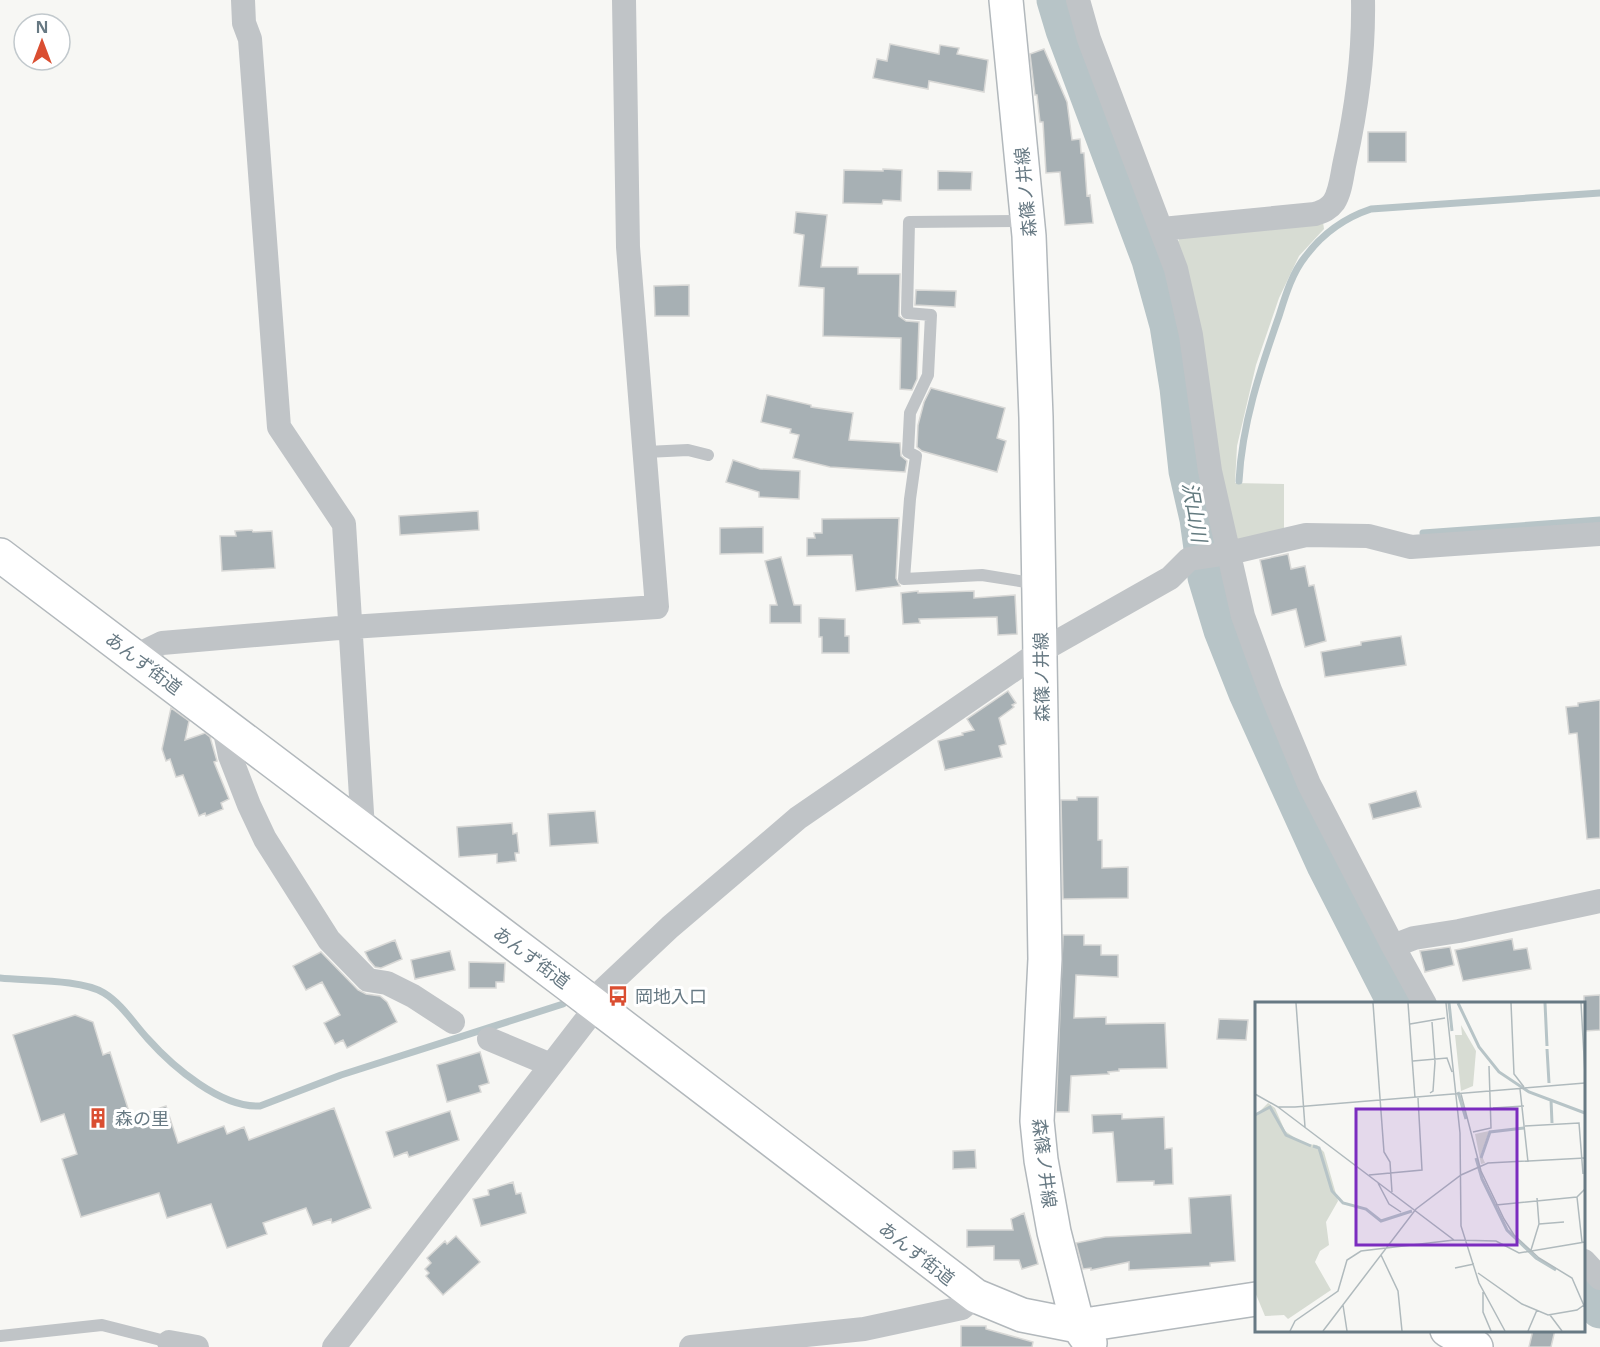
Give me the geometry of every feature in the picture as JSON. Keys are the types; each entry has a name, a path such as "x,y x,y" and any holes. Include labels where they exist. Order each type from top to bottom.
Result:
{"street":[{"path":"243,0 244,23 250,39 279,428 344,524 363,829"},
{"path":"135,656 162,643 351,627 657,607 628,247 624,0"},
{"name":"森篠ノ井線","path":"1006,0 1029,236 1036,417 1045,959 1037,1121 1041,1160 1054,1232 1085,1337"},
{"path":"1078,0 1089,39 1176,268 1191,335 1223,553 1243,616 1270,690 1310,784 1424,1002"},
{"path":"1162,229 1327,210 1335,200 1340,184 1359,87 1364,37 1363,0"},
{"path":"334,1347 586,1020 602,991 670,927 798,819 1041,651 1170,578 1189,559 1306,535 1368,536 1411,547 1600,534"},
{"name":"あんず街道","path":"0,555 976,1296 1085,1337 1255,1299"},
{"path":"229,729 226,737 230,756 249,806 265,839 329,940 368,980 387,982 453,1022"},
{"path":"1393,946 1414,938 1459,931 1600,901"},
{"path":"489,1039 551,1065"},
{"path":"1585,1262 1600,1278"},
{"path":"691,1347 864,1329 962,1308 976,1296"},
{"path":"1450,1332 1476,1347"},
{"path":"169,1342 197,1347"}],"lane":[{"path":"1014,221 909,222 907,313 931,315 928,375 910,413 908,452 916,456 904,579 982,575 1039,584"},
{"path":"646,452 688,450 708,455"},
{"path":"0,1336 102,1325 169,1342"}],"shaded area":[{"path":"1323,222 1324,229 1299,256 1279,298 1256,365 1237,446 1235,483 1284,484 1284,531 1237,540 1234,537 1177,244 1180,237"}],"building":[{"path":"890,44 939,54 940,45 959,48 957,54 988,60 984,92 929,81 928,89 873,78 877,59 887,61"},
{"path":"1044,49 1067,102 1072,140 1080,139 1081,153 1084,153 1087,196 1090,195 1093,223 1065,225 1060,172 1046,173 1043,122 1040,122 1030,54"},
{"path":"1368,132 1406,132 1406,162 1368,162"},
{"path":"883,169 902,170 901,201 883,200 882,204 843,203 844,170 883,171"},
{"path":"938,171 972,172 971,190 938,190"},
{"path":"796,212 827,215 821,267 858,267 858,274 900,274 899,316 906,321 919,322 917,379 912,390 900,389 901,338 823,336 824,288 799,286 804,235 794,233"},
{"path":"689,285 689,316 655,316 654,286"},
{"path":"916,290 956,291 955,307 915,305"},
{"path":"931,388 1005,408 997,438 1006,441 997,472 922,451 917,447 918,425 924,402"},
{"path":"767,395 811,405 811,407 853,413 849,440 900,443 901,456 907,461 905,472 830,467 793,458 799,435 790,433 791,429 761,422"},
{"path":"733,460 760,469 800,471 799,499 759,497 759,492 726,482"},
{"path":"478,511 479,530 400,535 399,516"},
{"path":"899,518 896,578 900,586 856,591 852,555 807,556 807,538 815,538 814,533 822,533 822,519"},
{"path":"763,527 763,553 720,554 720,528"},
{"path":"252,530 253,532 272,531 275,568 222,571 220,536 236,536 235,531"},
{"path":"1288,554 1291,569 1305,566 1309,586 1314,585 1326,641 1305,647 1296,609 1272,615 1260,560"},
{"path":"781,557 794,605 801,605 801,623 770,623 770,605 777,605 765,561"},
{"path":"918,591 918,593 974,591 974,598 1015,595 1017,634 998,635 997,617 919,619 920,623 903,624 901,593"},
{"path":"819,618 845,619 845,636 849,636 849,653 822,653"},
{"path":"1401,636 1406,665 1325,677 1321,652 1361,645 1361,642"},
{"path":"1008,691 1016,703 999,718 1006,744 999,746 1002,757 945,770 938,741 974,730 967,719"},
{"path":"1600,700 1600,838 1587,839 1577,733 1569,734 1566,707"},
{"path":"171,708 189,721 185,740 205,733 210,737 217,761 214,762 229,799 221,803 223,809 206,816 205,813 199,816 183,775 176,777 170,759 166,761 162,749"},
{"path":"1416,791 1421,807 1373,819 1369,804"},
{"path":"1077,797 1098,797 1098,840 1102,840 1102,868 1128,867 1128,898 1063,899 1061,800 1077,800"},
{"path":"595,811 598,843 550,846 548,814"},
{"path":"512,823 513,834 517,833 519,853 515,853 516,861 497,863 497,854 459,857 457,827"},
{"path":"1063,935 1084,935 1084,945 1101,945 1101,955 1118,955 1118,977 1076,975 1074,1018 1106,1017 1106,1024 1165,1023 1167,1068 1119,1069 1119,1071 1108,1072 1109,1074 1071,1076 1069,1112 1056,1112"},
{"path":"1512,939 1514,950 1527,948 1531,969 1463,981 1455,950"},
{"path":"395,940 402,959 381,968 375,967 365,952"},
{"path":"1450,947 1454,965 1425,972 1420,951"},
{"path":"450,951 455,970 415,979 411,960"},
{"path":"321,952 358,990 380,996 387,1002 397,1022 347,1048 343,1040 335,1044 324,1023 340,1015 322,982 306,990 293,966"},
{"path":"469,962 505,963 504,982 496,982 496,988 469,988"},
{"path":"1600,995 1600,1030 1585,1031 1584,996"},
{"path":"75,1015 93,1022 103,1055 110,1052 131,1118 166,1106 178,1143 224,1126 227,1134 244,1127 249,1140 334,1108 371,1208 332,1223 331,1219 313,1225 306,1208 263,1223 267,1234 227,1248 211,1204 167,1218 159,1193 81,1217 62,1159 77,1154 64,1114 41,1122 13,1035"},
{"path":"1219,1019 1248,1020 1246,1040 1217,1039"},
{"path":"480,1052 489,1083 479,1086 481,1092 447,1102 437,1065"},
{"path":"450,1111 459,1140 409,1157 407,1152 394,1157 386,1132"},
{"path":"1122,1114 1122,1119 1164,1117 1165,1149 1172,1148 1173,1184 1154,1185 1154,1181 1117,1182 1113,1132 1093,1133 1092,1115"},
{"path":"975,1150 976,1168 953,1169 953,1151"},
{"path":"513,1182 516,1194 521,1193 526,1213 481,1226 473,1199 489,1195 488,1190"},
{"path":"1231,1195 1235,1261 1210,1263 1210,1266 1129,1270 1129,1262 1091,1270 1091,1268 1083,1269 1076,1243 1105,1237 1191,1233 1189,1198"},
{"path":"1024,1213 1038,1264 1022,1269 1019,1260 994,1260 994,1246 967,1247 967,1230 1013,1230 1011,1219"},
{"path":"456,1236 480,1262 443,1295 426,1276 429,1273 425,1269 431,1263 427,1258 445,1241 447,1244"},
{"path":"961,1326 986,1326 986,1329 1033,1342 1032,1347 961,1347"},
{"path":"1533,1332 1555,1332 1551,1347 1529,1347"}],"waterway":[{"name":"沢山川","path":"1056,0 1065,30 1151,260 1169,325 1188,471 1199,519 1207,577 1223,630 1248,693 1326,865 1396,1002"},
{"path":"1239,481 1244,439 1253,397 1286,293 1300,263 1326,234 1343,222 1371,209 1600,193"},
{"path":"1423,533 1600,520"},
{"path":"0,978 54,981 94,988 122,1008 158,1050 199,1084 230,1100 245,1105 260,1106 341,1075 563,1004"},
{"name":"沢山川","path":"1585,1294 1600,1309"}],"place":[{"name":"岡地入口","path":"618,996"},
{"name":"森の里","path":"98,1118"}]}
